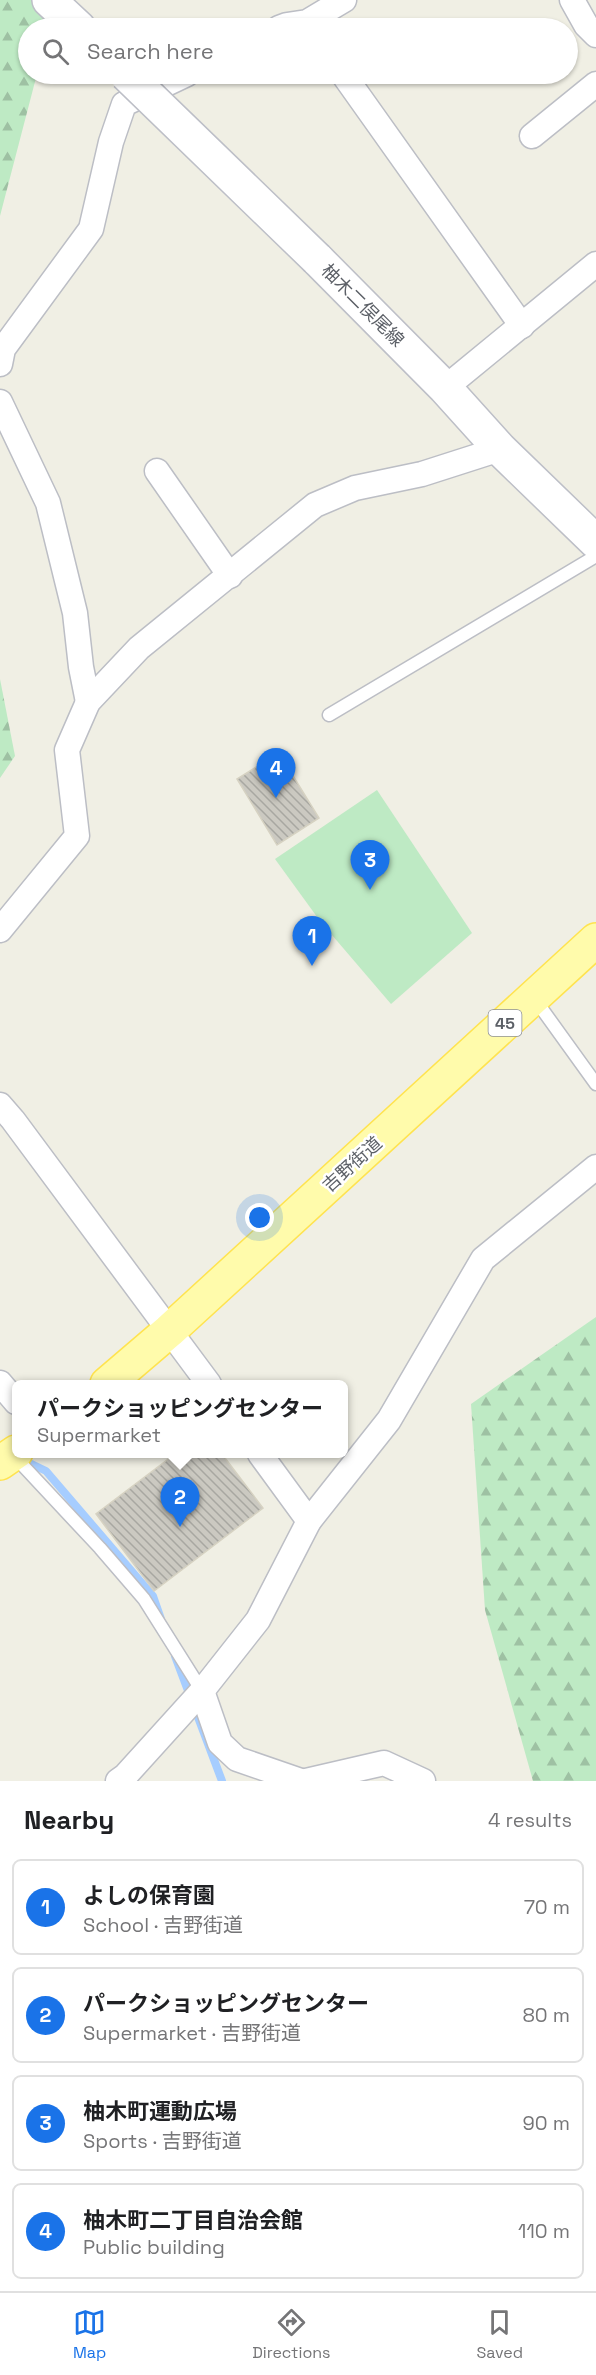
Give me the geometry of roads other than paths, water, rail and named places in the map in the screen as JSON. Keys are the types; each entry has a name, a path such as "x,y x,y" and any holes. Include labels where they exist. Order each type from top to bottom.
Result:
{"main road":[{"path":"49,0 68,18"},
{"name":"柚木二俣尾線","path":"136,84 317,259 445,388 500,449 596,542"},
{"name":"吉野街道","path":"112,1380 169,1331 596,940"}],"street":[{"path":"319,18 344,0"},
{"path":"572,0 586,25 596,35"},
{"path":"0,364 3,349 91,229 111,142 124,104 166,84"},
{"path":"351,84 522,326"},
{"path":"532,136 596,84"},
{"path":"445,388 596,264"},
{"path":"0,402 48,503 75,613 81,667 88,702"},
{"path":"0,930 77,836 67,750 88,702 139,648 315,505 355,488 422,474 500,449"},
{"path":"157,471 230,576"},
{"path":"0,1105 206,1380"},
{"path":"118,1781 202,1691 258,1620 309,1521 389,1420 483,1259 596,1167"},
{"path":"0,1383 12,1397"},
{"path":"263,1458 309,1521"},
{"path":"202,1691 220,1743 237,1759 301,1781"},
{"path":"306,1781 384,1763 423,1781"}],"lane":[{"path":"329,715 596,556"},
{"path":"534,997 596,1084"},
{"path":"10,1457 100,1548 144,1599 202,1691"}],"waterway":[{"path":"19,1458 46,1471 153,1596 161,1619"},
{"path":"175,1656 222,1781"}],"place":[{"name":"柚木町二丁目自治会館","path":"276,798"},
{"name":"柚木町運動広場","path":"370,890"},
{"name":"よしの保育園","path":"312,966"},
{"name":"パークショッピングセンター","path":"180,1527"}]}
